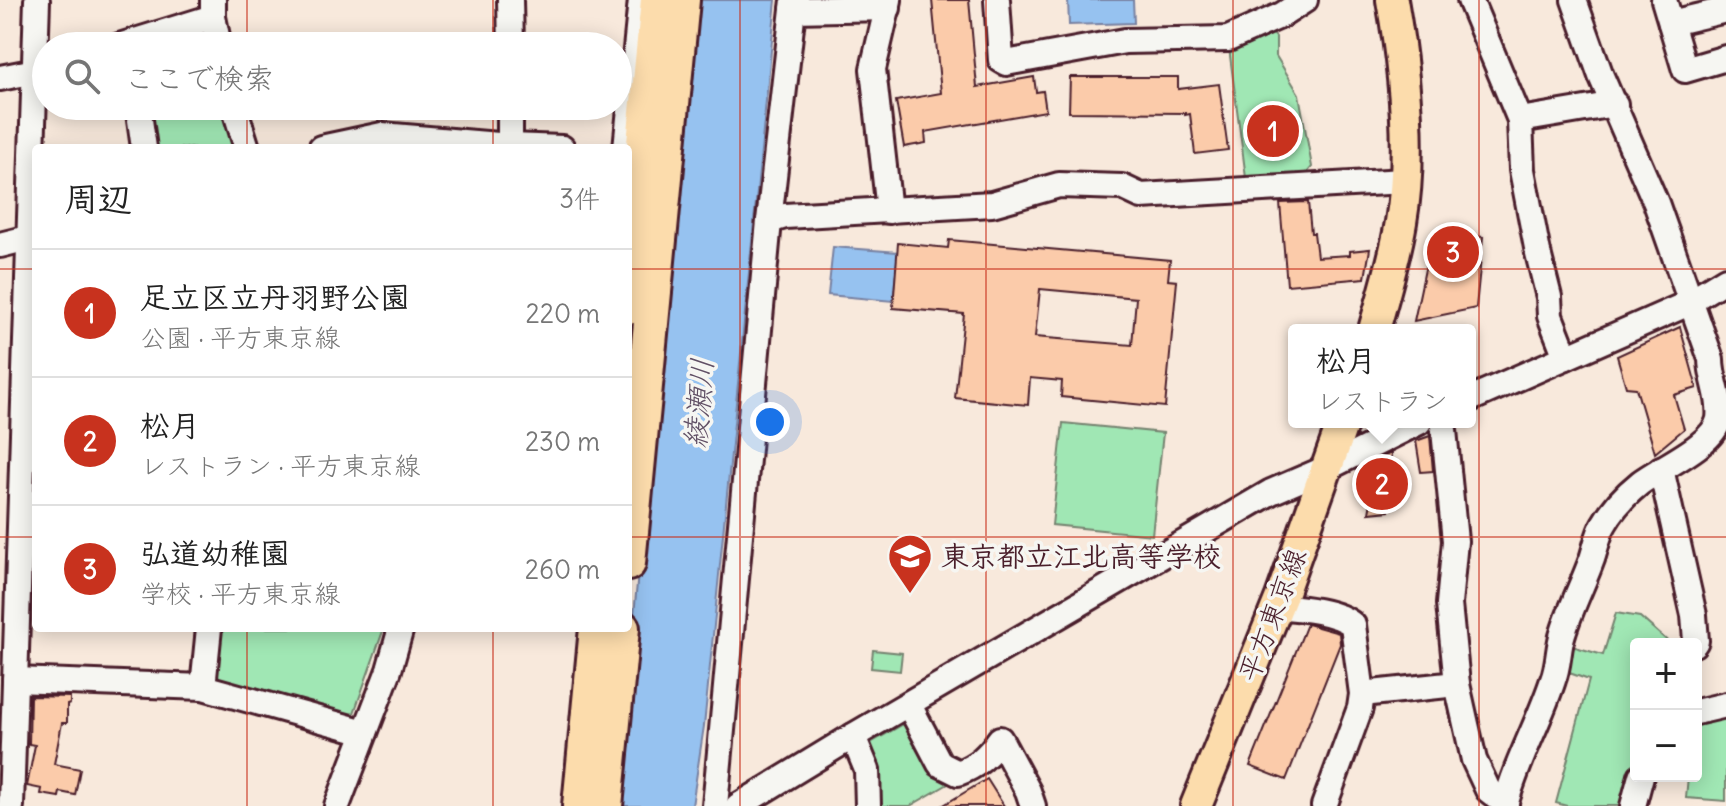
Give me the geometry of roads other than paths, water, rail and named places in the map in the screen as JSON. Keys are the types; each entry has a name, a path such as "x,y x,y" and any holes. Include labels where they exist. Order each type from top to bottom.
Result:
{"highway":[{"path":"632,266 658,0"},
{"path":"632,521 682,0"},
{"path":"580,806 597,632"},
{"path":"605,806 622,632"}],"main road":[{"path":"1375,324 1401,220 1404,181 1402,77 1392,0"},
{"name":"平方東京線","path":"1196,806 1277,606 1341,428"}],"street":[{"path":"37,0 38,32"},
{"path":"510,0 511,32"},
{"path":"632,89 641,0"},
{"path":"997,0 1001,60 1006,63 1125,41 1228,39 1282,15 1305,0"},
{"path":"1470,0 1520,120 1522,170 1549,297 1550,316 1566,357"},
{"path":"1444,428 1455,541 1449,604 1457,684 1474,760 1488,790 1506,805 1526,746 1543,712 1557,669 1562,636 1602,527 1615,506 1639,484 1701,444 1716,430 1723,401 1711,366 1719,356 1691,300 1656,203 1601,76 1574,0"},
{"path":"715,806 769,221 793,5 889,4 873,69 889,211"},
{"path":"156,32 213,8 217,32"},
{"path":"1726,10 1667,12 1685,70 1726,58"},
{"path":"0,78 32,72"},
{"path":"1520,120 1615,104"},
{"path":"36,144 38,120"},
{"path":"140,120 143,144"},
{"path":"238,120 246,144"},
{"path":"510,120 510,144"},
{"path":"626,144 629,120"},
{"path":"340,144 382,135 478,144"},
{"path":"769,221 785,216 992,204 1059,185 1122,187 1141,196 1404,181"},
{"path":"0,245 32,237 19,521 11,806"},
{"path":"1476,396 1691,300 1726,279"},
{"path":"738,806 1271,492 1407,428"},
{"path":"1661,469 1694,615 1696,638"},
{"path":"1277,606 1344,618 1353,625 1362,694 1360,708 1324,806"},
{"path":"203,687 209,632"},
{"path":"337,806 389,670 400,632"},
{"path":"566,806 581,632"},
{"path":"15,680 203,687 365,732"},
{"path":"1362,694 1457,684"},
{"path":"909,705 940,764 958,773 973,768 989,755 1000,739 1033,806"},
{"path":"1702,711 1726,705"},
{"path":"853,736 867,770 868,806"},
{"path":"1633,806 1639,782"}],"water":[{"name":"綾瀬川","path":"692,0 776,0 704,726 692,806 616,806"},
{"path":"1068,0 1133,0 1134,23 1069,25"},
{"path":"833,247 898,252 893,301 828,295"}],"place":[{"name":"足立区立丹羽野公園","path":"1273,131"},
{"name":"弘道幼稚園","path":"1453,252"},
{"name":"松月","path":"1382,484"},
{"name":"東京都立江北高等学校","path":"910,595"}]}
